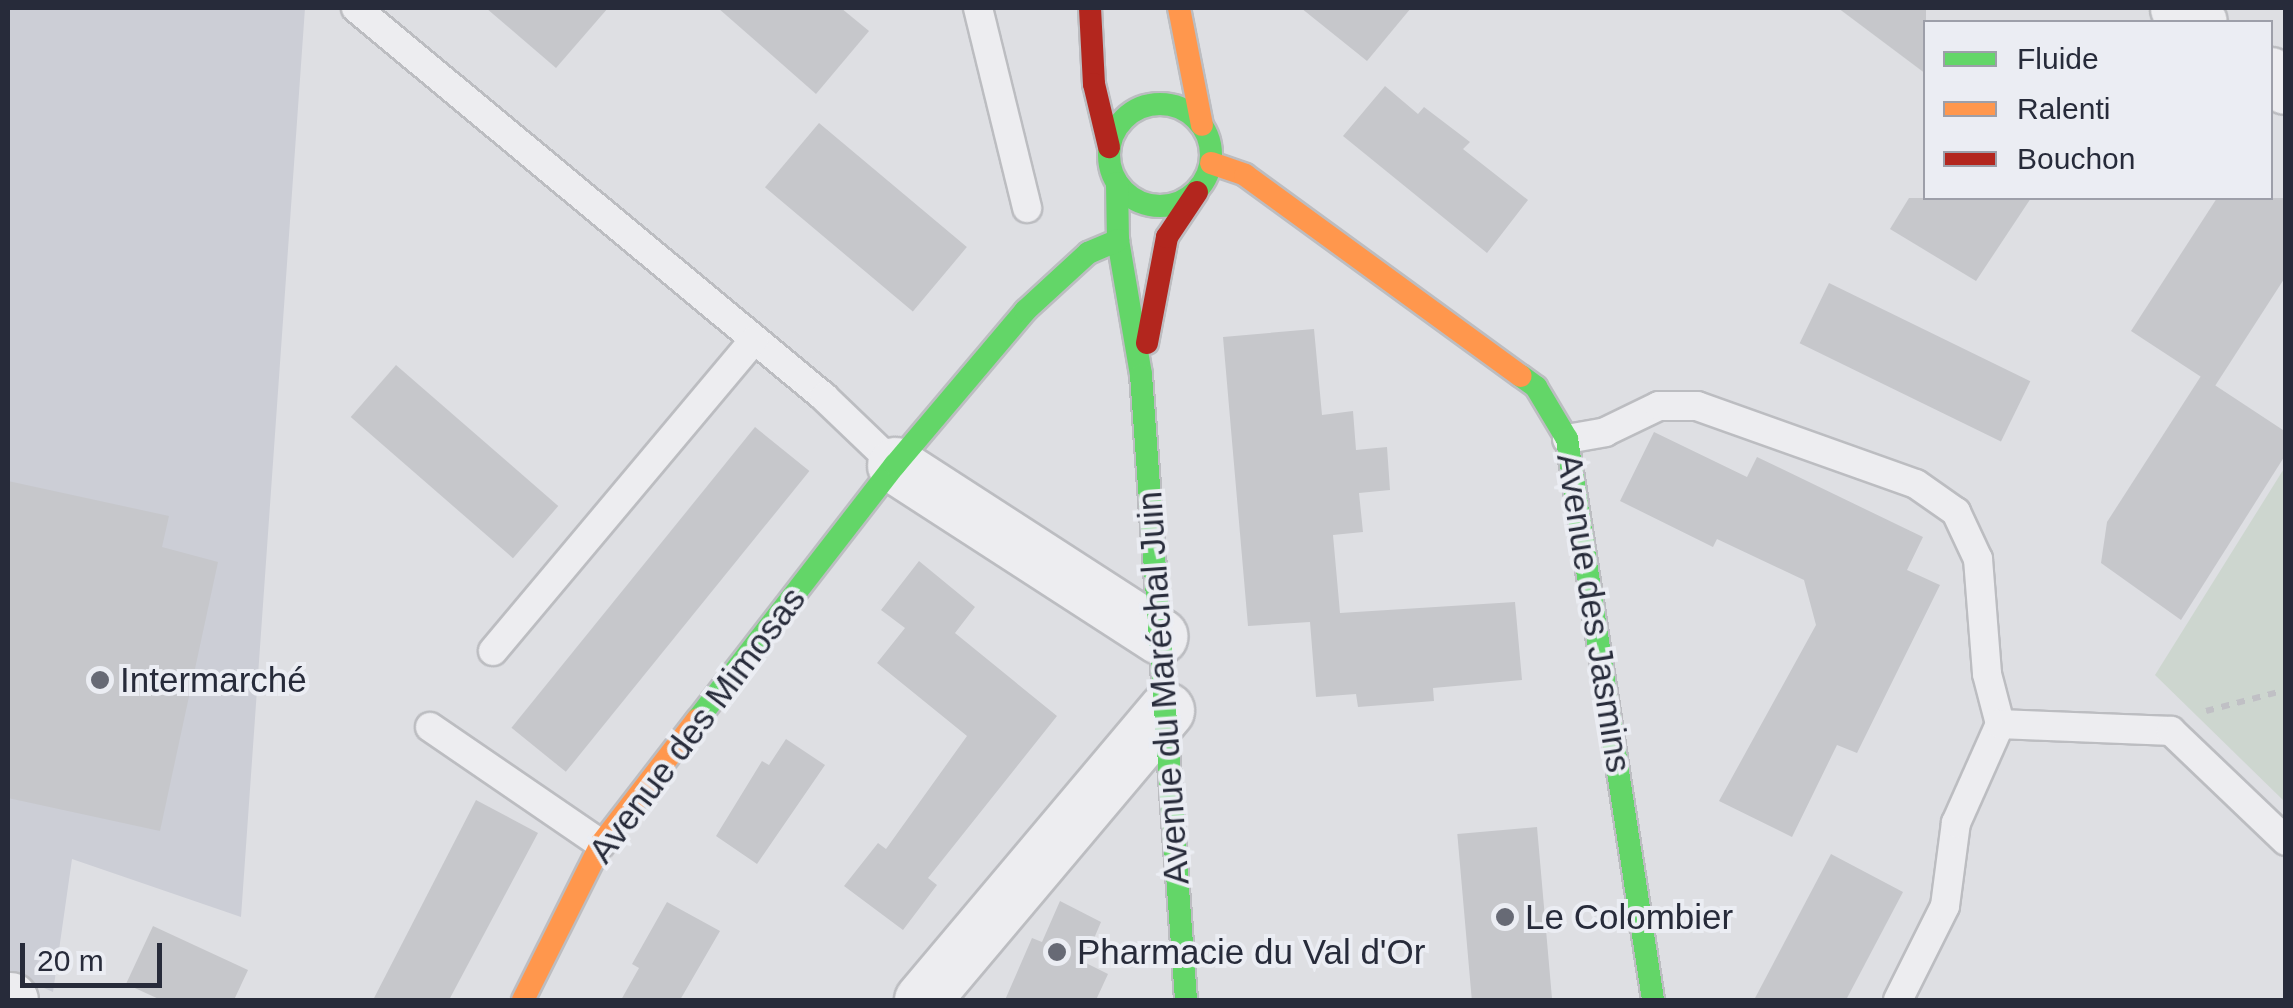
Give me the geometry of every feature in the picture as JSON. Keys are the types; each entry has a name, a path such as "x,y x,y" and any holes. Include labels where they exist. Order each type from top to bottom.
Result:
{"street":[{"path":"1090,8 1094,84 1118,183 1154,207 1197,192 1211,164 1178,8"},
{"path":"1110,147 1115,130 1140,107 1174,105 1202,125"},
{"name":"Avenue des Jasmins","path":"1211,164 1246,175 1536,387 1567,439 1653,1000"},
{"name":"Avenue du Maréchal Juin","path":"1118,183 1118,240 1141,375 1186,1000"},
{"name":"Avenue du Maréchal Juin","path":"1141,375 1167,237 1197,192"},
{"name":"Avenue des Mimosas","path":"523,1000 601,844 895,465 1025,311 1088,253 1118,240"},
{"path":"895,465 1159,636"},
{"path":"922,1000 1166,710"}],"lane":[{"path":"356,8 754,340 895,465"},
{"path":"978,8 1027,208"},
{"path":"494,651 754,340"},
{"path":"1567,439 1605,432 1658,406 1697,406 1916,484 1956,512 1978,560 1987,674 2000,724 1956,823 1945,906 1898,1000"},
{"path":"2000,724 2171,731 2286,841"},
{"path":"430,727 601,844"}],"path":[{"path":"2195,714 2286,690"}],"shaded area":[{"path":"8,8 305,8 241,917 72,859 53,992 8,972"},
{"path":"2285,467 2286,802 2155,675"}],"building":[{"path":"486,8 608,8 556,68"},
{"path":"718,8 841,8 869,31 816,94"},
{"path":"1301,8 1411,8 1367,61"},
{"path":"1838,8 1926,8 1923,72"},
{"path":"1385,86 1418,114 1424,107 1470,142 1463,149 1528,200 1487,253 1343,136"},
{"path":"819,123 967,247 913,311 765,187"},
{"path":"1909,198 2030,200 1976,281 1890,229"},
{"path":"2286,198 2286,276 2215,386 2131,331 2216,200"},
{"path":"1829,283 2030,381 2001,441 1800,343"},
{"path":"1314,329 1322,415 1353,411 1356,450 1387,447 1390,490 1359,493 1363,532 1333,535 1340,613 1515,602 1522,680 1433,688 1434,701 1358,707 1356,694 1316,697 1310,622 1248,626 1223,337"},
{"path":"396,365 558,506 513,558 351,417"},
{"path":"2201,376 2286,432 2286,454 2181,620 2101,563 2107,522"},
{"path":"755,427 809,471 566,772 511,728"},
{"path":"1654,432 1747,477 1757,457 1923,537 1907,570 1940,585 1857,753 1837,745 1792,837 1719,801 1816,625 1804,580 1717,539 1713,547 1620,501"},
{"name":"Intermarché","path":"8,481 169,516 162,547 218,562 160,831 8,798"},
{"path":"919,561 975,607 955,633 1057,716 928,878 937,885 903,930 844,886 878,843 886,849 967,736 877,663 905,628 881,610"},
{"path":"786,739 825,765 757,864 716,836 762,761 769,765"},
{"path":"476,800 538,833 449,1000 373,1000"},
{"name":"Le Colombier","path":"1537,827 1552,1000 1472,1000 1457,834"},
{"path":"1831,854 1903,892 1846,1000 1754,1000"},
{"name":"Pharmacie du Val d'Or","path":"1060,901 1101,922 1084,962 1108,974 1096,1000 1005,1000 1032,938 1042,942"},
{"path":"667,902 720,931 680,1000 621,1000 639,968 632,964"},
{"path":"153,926 248,970 234,1000 161,1000 126,984"}],"traffic: fast":[{"path":"1160,104 1180,108 1196,119 1207,135 1211,155 1207,175 1196,191 1180,202 1160,206 1140,202 1124,191 1113,175 1109,155 1113,135 1124,119 1140,108 1160,104"},
{"path":"1117,183 1118,240 1141,375 1186,1000"},
{"path":"697,720 895,465 1025,311 1088,253 1118,240"},
{"path":"1521,376 1536,387 1567,439 1653,1000"}],"traffic: slow":[{"path":"1179,8 1202,125"},
{"path":"1211,163 1245,175 1521,376"},
{"path":"523,1000 601,844 697,720"}],"traffic: jam":[{"path":"1090,8 1094,84 1109,147"},
{"path":"1147,343 1167,237 1197,192"}],"place":[{"name":"Intermarché","path":"100,680"},
{"name":"Le Colombier","path":"1505,917"},
{"name":"Pharmacie du Val d'Or","path":"1057,952"}]}
